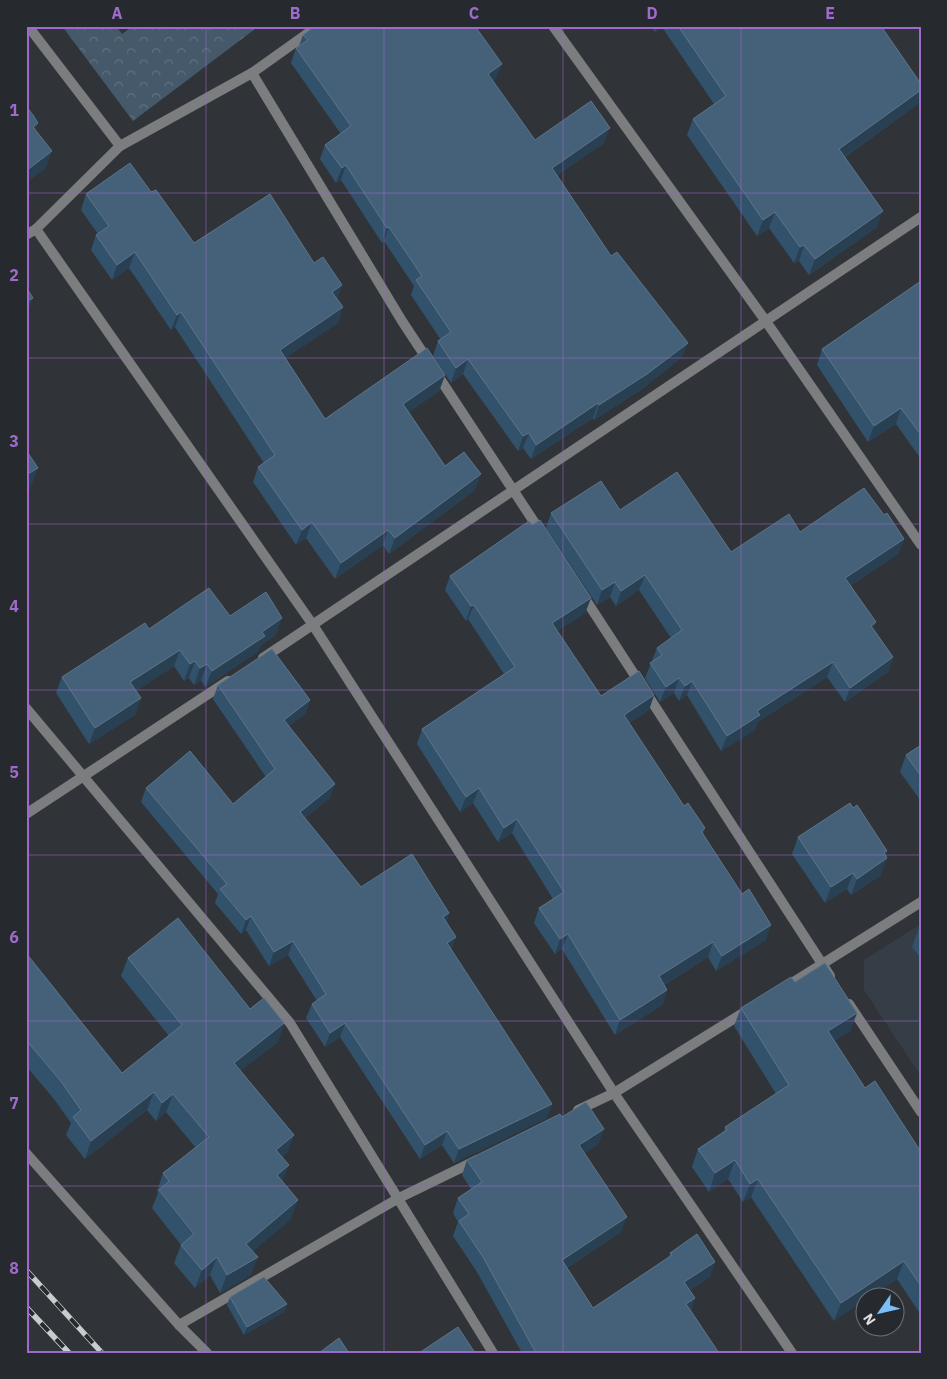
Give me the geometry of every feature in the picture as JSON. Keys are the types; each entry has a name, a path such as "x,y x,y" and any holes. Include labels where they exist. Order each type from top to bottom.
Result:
{"street":[{"path":"28,26 120,146"},
{"path":"26,235 36,229 120,146 252,74 318,26"},
{"path":"553,26 765,320 921,545"},
{"path":"252,74 402,321 547,541"},
{"path":"256,663 921,217"},
{"path":"36,229 313,625 614,1093 792,1353"},
{"path":"574,582 822,964 921,1112"},
{"path":"26,814 240,674"},
{"path":"26,708 85,776 290,1023 400,1198 494,1353"},
{"path":"772,995 921,902"},
{"path":"569,1115 614,1093 756,1006"},
{"path":"26,1153 179,1325 207,1353"},
{"path":"179,1325 400,1198 489,1154"}],"shaded area":[{"path":"921,924 921,1076 864,990 864,960"}],"green space":[{"path":"62,26 116,26 122,34 133,26 259,26 133,121"}],"building":[{"path":"315,26 475,26 502,64 488,74 535,140 591,101 610,128 552,168 611,256 617,252 688,343 647,374 599,405 598,403 536,445 529,433 523,436 468,359 456,368 438,341 451,332 416,280 422,276 389,227 387,228 346,165 342,168 325,145 351,126 296,48 308,40 303,35"},
{"path":"678,26 881,26 921,84 921,90 839,149 883,211 815,259 804,245 800,247 775,212 763,220 693,119 726,96"},
{"path":"26,106 38,123 33,127 52,151 26,171"},
{"path":"130,163 151,192 156,190 194,243 270,194 314,263 323,257 342,285 332,292 343,307 280,350 325,419 427,348 445,375 403,404 445,466 464,452 481,474 395,538 388,530 341,563 312,522 302,530 258,467 275,455 181,312 177,315 135,252 117,265 96,235 109,226 86,194"},
{"path":"921,281 921,435 901,408 874,426 822,349"},
{"path":"26,287 33,298 26,302"},
{"path":"26,450 38,468 26,475"},
{"path":"677,472 731,552 789,514 800,532 864,488 884,515 887,513 904,539 845,578 876,622 871,626 893,657 850,688 833,662 757,711 760,715 727,736 692,681 685,686 679,678 666,687 650,663 662,655 657,648 682,630 645,575 621,591 615,582 602,590 551,513 601,481 620,510"},
{"path":"540,520 591,598 552,623 601,696 639,671 654,695 624,715 684,806 688,803 705,828 701,831 742,894 749,889 771,925 722,956 713,942 659,976 667,990 620,1020 568,934 560,939 539,908 564,892 517,819 504,828 479,788 466,797 422,729 515,667 474,605 471,606 450,576 529,521 532,525"},
{"path":"209,588 230,616 266,592 282,618 262,632 265,636 212,671 207,664 200,668 195,661 190,664 180,650 130,682 141,698 95,728 62,677 145,623 149,629"},
{"path":"272,649 310,700 284,720 335,784 300,812 361,887 412,854 449,913 443,917 456,937 447,943 552,1104 459,1149 447,1131 425,1145 345,1023 330,1033 312,1004 326,994 293,941 274,952 251,916 246,920 220,889 227,884 146,788 190,751 233,804 275,769 218,685"},
{"path":"921,745 921,776 906,755"},
{"path":"850,803 853,808 857,805 887,851 884,853 887,858 857,879 853,873 831,887 798,837"},
{"path":"178,918 250,1009 264,998 284,1023 234,1063 294,1135 276,1150 289,1165 277,1175 298,1200 246,1244 258,1257 227,1275 217,1257 202,1270 181,1245 194,1234 159,1190 169,1181 163,1173 209,1137 173,1094 162,1103 154,1092 91,1141 73,1117 81,1110 60,1080 26,1040 26,953 122,1073 182,1025 128,958"},
{"path":"825,963 857,1013 828,1031 865,1088 875,1081 921,1152 921,1286 904,1261 866,1286 854,1286 854,1294 841,1303 758,1179 750,1184 735,1160 715,1173 698,1149 727,1130 725,1127 789,1085 741,1008 791,977 795,982"},
{"path":"586,1102 604,1129 579,1145 627,1217 562,1260 593,1308 672,1255 670,1253 697,1234 715,1262 684,1282 695,1298 686,1304 719,1353 536,1353 483,1257 459,1221 469,1214 458,1198 482,1182 467,1160 560,1114 562,1117"},
{"path":"264,1277 287,1304 247,1327 230,1297"},
{"path":"458,1327 475,1353 419,1353"},
{"path":"339,1338 349,1353 319,1353"}],"railway":[{"path":"26,1270 102,1353"},
{"path":"26,1307 69,1353"}]}
